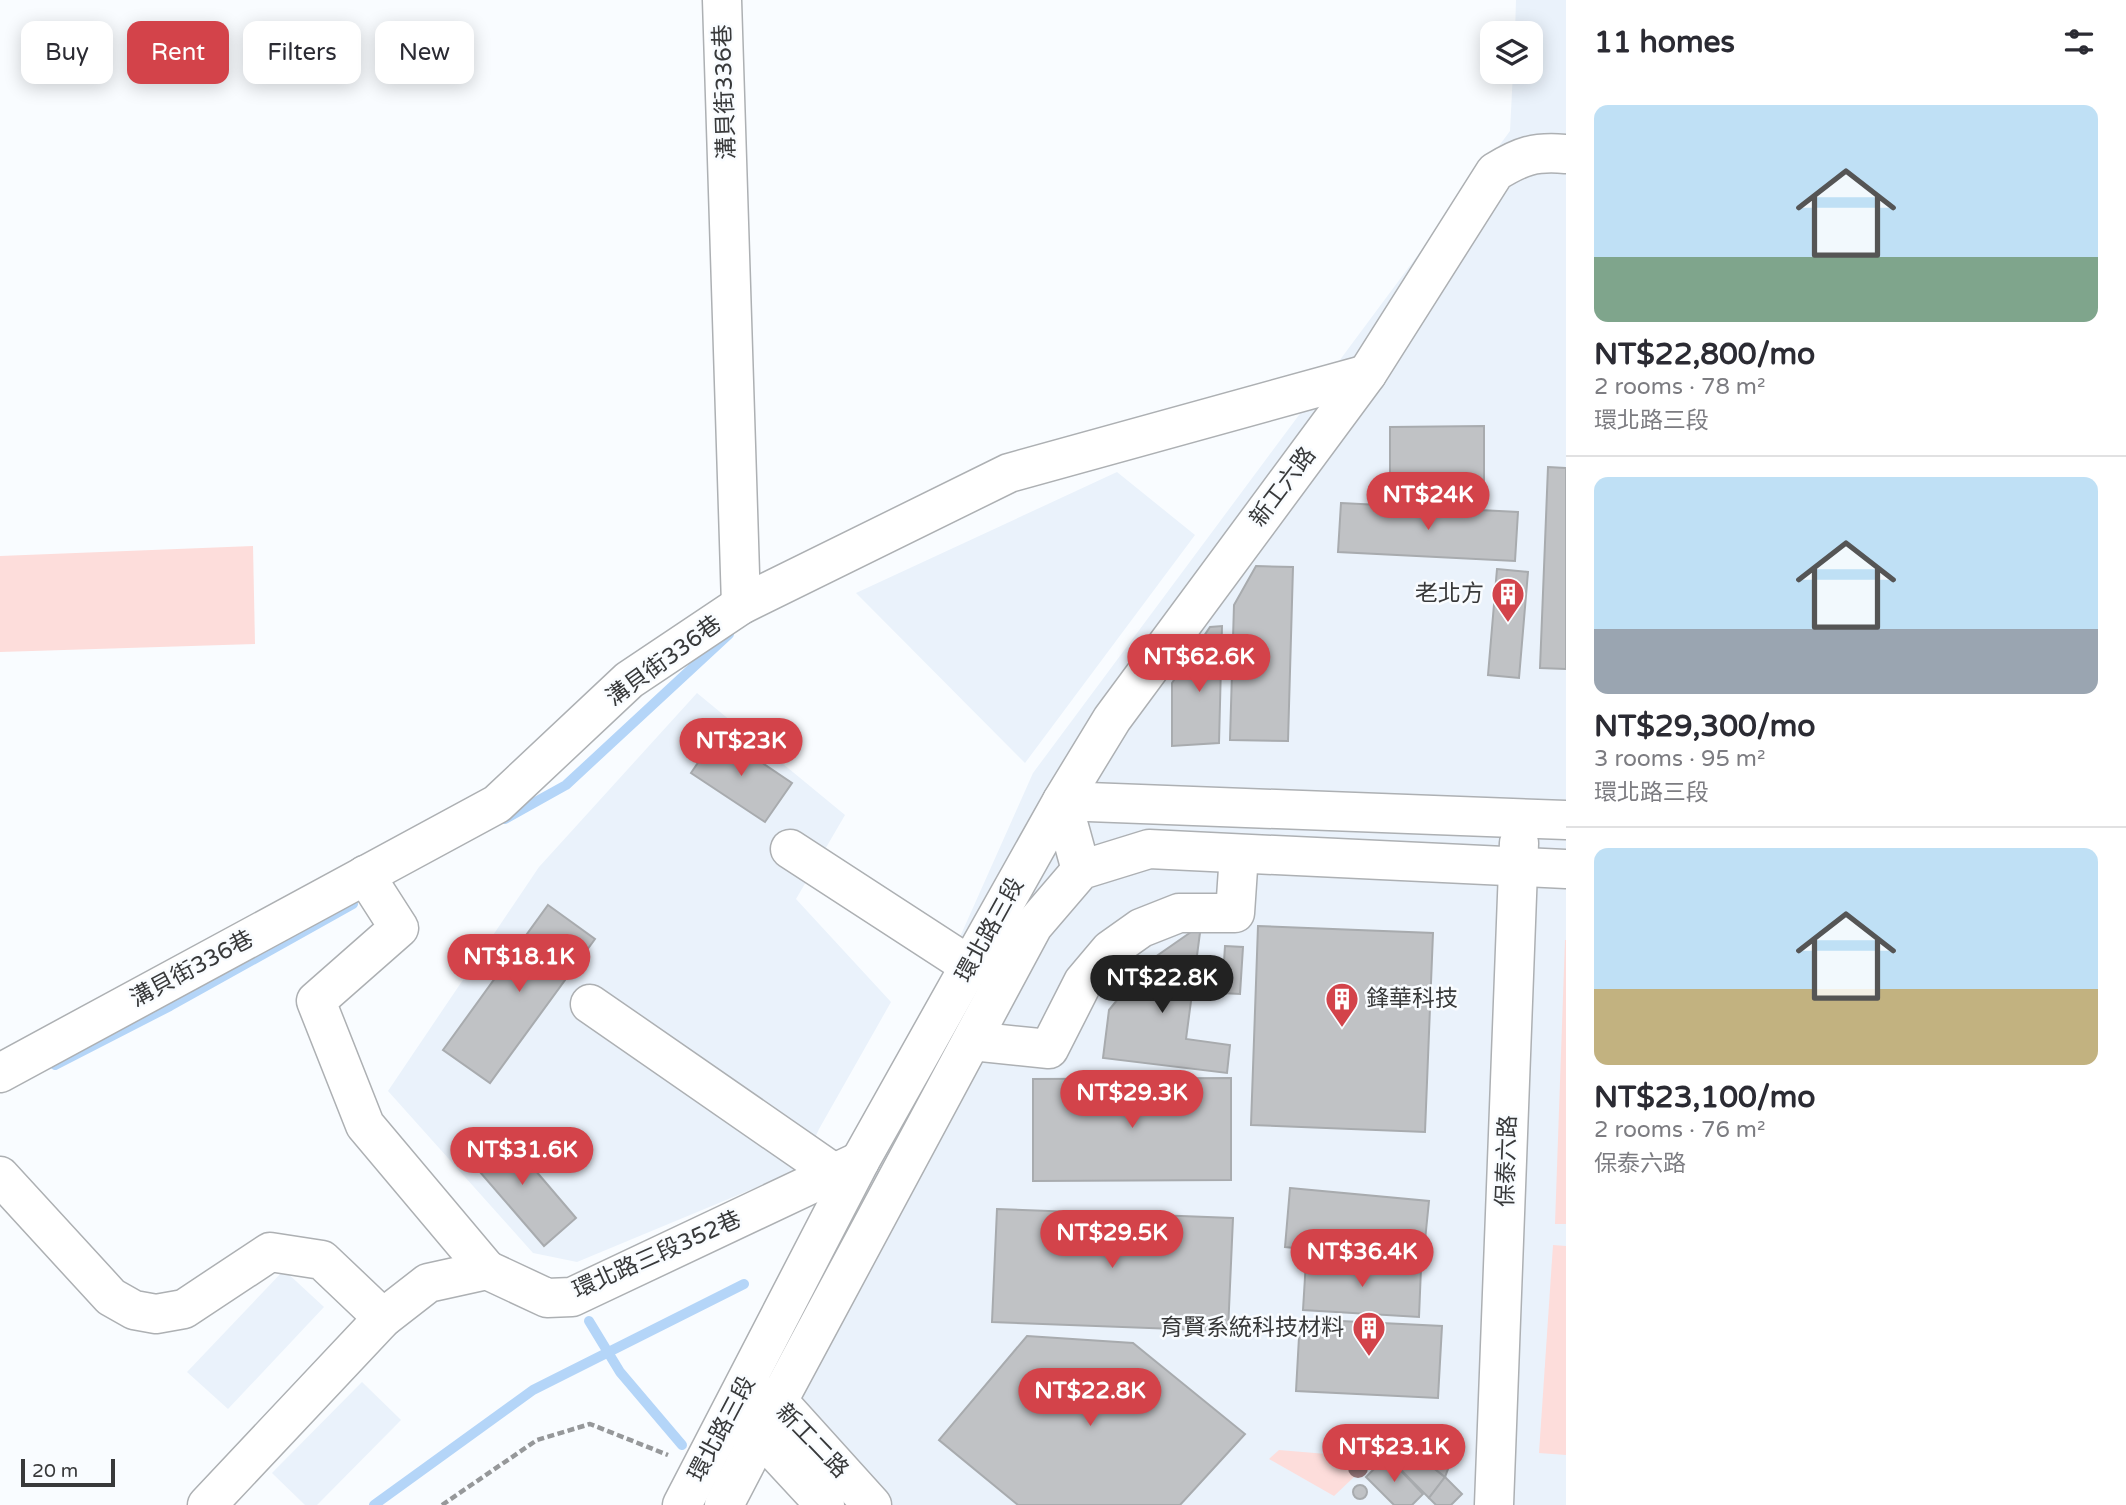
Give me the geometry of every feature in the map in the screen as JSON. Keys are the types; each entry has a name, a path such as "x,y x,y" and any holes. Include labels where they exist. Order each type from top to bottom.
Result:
{"street":[{"name":"溝貝街336巷","path":"0,1073 497,804 629,680 741,605 722,0"},
{"name":"新工六路","path":"1062,800 1112,719 1367,374 1495,172 1528,154 1566,154"},
{"path":"741,605 1009,473 1367,374"},
{"path":"1566,820 1062,800 1081,870 1149,849 1566,869"},
{"name":"環北路三段","path":"724,1505 751,1411 847,1167 970,967 1062,800"},
{"name":"保泰六路","path":"1494,1505 1520,817"},
{"path":"790,849 970,967"},
{"path":"971,1041 1049,1049 1083,982 1110,950 1141,928 1179,912 1235,912 1239,854"},
{"name":"環北路三段","path":"682,1505 751,1411 971,1041 1034,926 1081,870"},
{"path":"207,1505 383,1318 428,1283 486,1270 365,1125 316,1001 399,928 365,875"},
{"path":"590,1004 847,1167"},
{"name":"環北路三段352巷","path":"486,1270 547,1298 572,1297 847,1167"},
{"path":"0,1176 111,1297 135,1310 156,1314 184,1309 270,1252 322,1261 383,1318"},
{"name":"新工二路","path":"751,1411 825,1505"},
{"name":"新工二路","path":"751,1411 872,1505"},
{"path":"1494,1505 1500,1505"}],"path":[{"path":"442,1505 537,1440 590,1424 668,1455"}],"shaded area":[{"path":"1516,0 1566,0 1566,1505 848,1505 754,1399 1033,773 1510,131 1512,84 1543,84 1543,21 1515,21"},
{"path":"1117,472 1195,535 1025,763 856,593"},
{"path":"253,546 255,644 0,652 0,556"},
{"path":"697,693 845,815 796,899 891,1002 819,1129 801,1169 577,1262 533,1253 388,1091 539,867"},
{"path":"1565,940 1566,1224 1555,1224"},
{"path":"1553,1245 1566,1246 1566,1455 1539,1453"},
{"path":"284,1270 324,1307 228,1409 187,1372"},
{"path":"362,1382 401,1420 317,1505 305,1505 272,1473"},
{"path":"1279,1450 1374,1458 1334,1496 1269,1459"}],"building":[{"path":"1484,426 1484,486 1390,486 1390,427"},
{"path":"1548,467 1566,468 1566,669 1540,668"},
{"path":"1341,503 1518,512 1515,561 1338,552"},
{"path":"1256,566 1293,567 1288,741 1230,740 1234,605"},
{"name":"老北方","path":"1497,569 1528,572 1519,678 1488,675"},
{"path":"1222,626 1219,743 1172,746 1172,683 1210,627"},
{"path":"718,733 792,783 765,822 691,773"},
{"path":"548,905 595,939 490,1083 443,1050"},
{"path":"1201,925 1186,1039 1230,1045 1227,1073 1103,1058 1109,1010 1148,962"},
{"name":"鋒華科技","path":"1258,926 1433,933 1425,1132 1251,1125"},
{"path":"1225,946 1243,947 1240,994 1222,993"},
{"path":"1231,1078 1231,1180 1033,1181 1033,1079"},
{"path":"500,1129 576,1218 544,1246 467,1157"},
{"path":"1290,1188 1429,1201 1423,1260 1285,1247"},
{"path":"997,1209 1233,1218 1228,1331 992,1322"},
{"path":"1306,1261 1421,1268 1419,1317 1303,1310"},
{"name":"育賢系統科技材料","path":"1300,1319 1442,1326 1438,1398 1296,1391"},
{"path":"1027,1336 1133,1343 1245,1434 1180,1505 1018,1505 939,1440"},
{"path":"1387,1456 1423,1494 1412,1505 1394,1505 1366,1477"},
{"path":"1387,1456 1421,1458 1445,1477 1429,1498"},
{"path":"1421,1458 1452,1458 1445,1477"},
{"path":"1445,1477 1462,1494 1451,1505 1436,1505 1429,1498"},
{"path":"1357,1485 1363,1485 1367,1492 1363,1499 1357,1499 1353,1495 1353,1489"}],"waterway":[{"path":"505,819 566,785 729,634"},
{"path":"55,1065 170,1006 353,904"},
{"path":"374,1505 533,1390 744,1284"},
{"path":"589,1321 620,1372 682,1445"}],"place":[{"name":"老北方","path":"1508,624"},
{"name":"鋒華科技","path":"1342,1029"},
{"name":"育賢系統科技材料","path":"1369,1358"}]}
